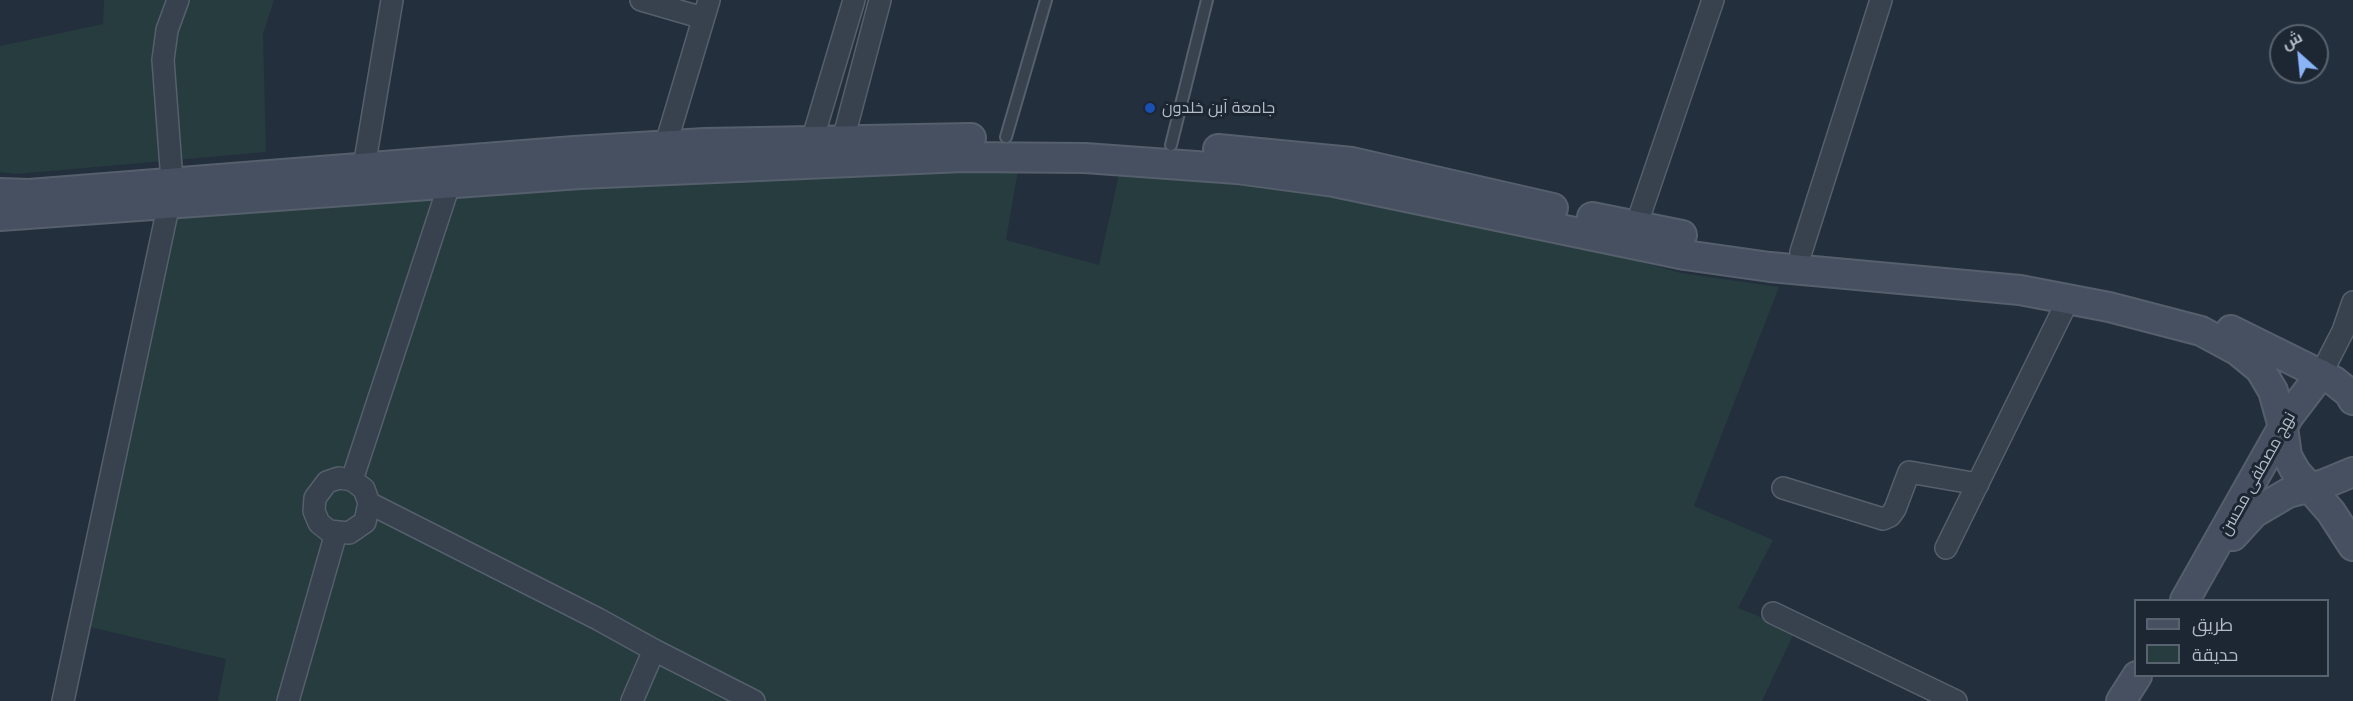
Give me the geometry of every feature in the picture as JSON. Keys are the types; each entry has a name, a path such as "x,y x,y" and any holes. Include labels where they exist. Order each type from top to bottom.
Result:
{"main road":[{"path":"0,193 170,192 450,182 812,141 1006,137 1171,145 1352,162 1586,216 1634,235 1682,235 1801,252 1955,266 2103,291 2207,319 2321,374 2349,393 2353,400"},
{"path":"0,216 364,167 461,158 1024,156 1225,168 1334,182 1634,235 1770,267 2020,290 2069,298 2201,331 2254,361 2267,378 2283,427 2287,456 2308,487 2331,512 2353,546"},
{"name":"نهج مصطفى محسن","path":"2193,589 2283,427 2304,394 2321,374"},
{"name":"نهج مصطفى محسن","path":"2193,589 2254,513 2288,493 2339,479 2353,472"},
{"path":"2121,701 2137,677"}],"street":[{"path":"63,701 170,192 163,60 167,30 178,0"},
{"path":"364,167 392,0"},
{"path":"641,0 706,9 662,158"},
{"path":"812,141 854,0"},
{"path":"843,140 880,0"},
{"path":"1634,235 1713,0"},
{"path":"1801,252 1881,0"},
{"path":"352,480 450,182"},
{"path":"1946,548 2069,298"},
{"path":"2321,374 2343,332 2353,302"},
{"path":"1783,488 1883,519 1890,516 1895,509 1909,472 1978,484"},
{"path":"339,478 352,480 364,489 369,503 368,516 360,527 349,533 336,533 319,523 314,511 315,498 327,482 339,478"},
{"path":"369,503 754,701"},
{"path":"288,701 336,533"},
{"path":"1773,613 1956,701"},
{"path":"632,701 654,651"}],"lane":[{"path":"1006,137 1046,0"},
{"path":"1171,145 1207,0"}],"green space":[{"path":"104,0 274,0 263,34 266,152 16,174 0,172 0,46 103,24"},
{"path":"1019,164 1006,240 1099,265 1120,170 1319,184 1478,218 1681,273 1779,287 1694,506 1773,540 1738,608 1795,631 1762,701 218,701 226,659 90,627 176,213 485,190"}],"place":[{"name":"جامعة آبن خلدون","path":"1150,108"}]}
